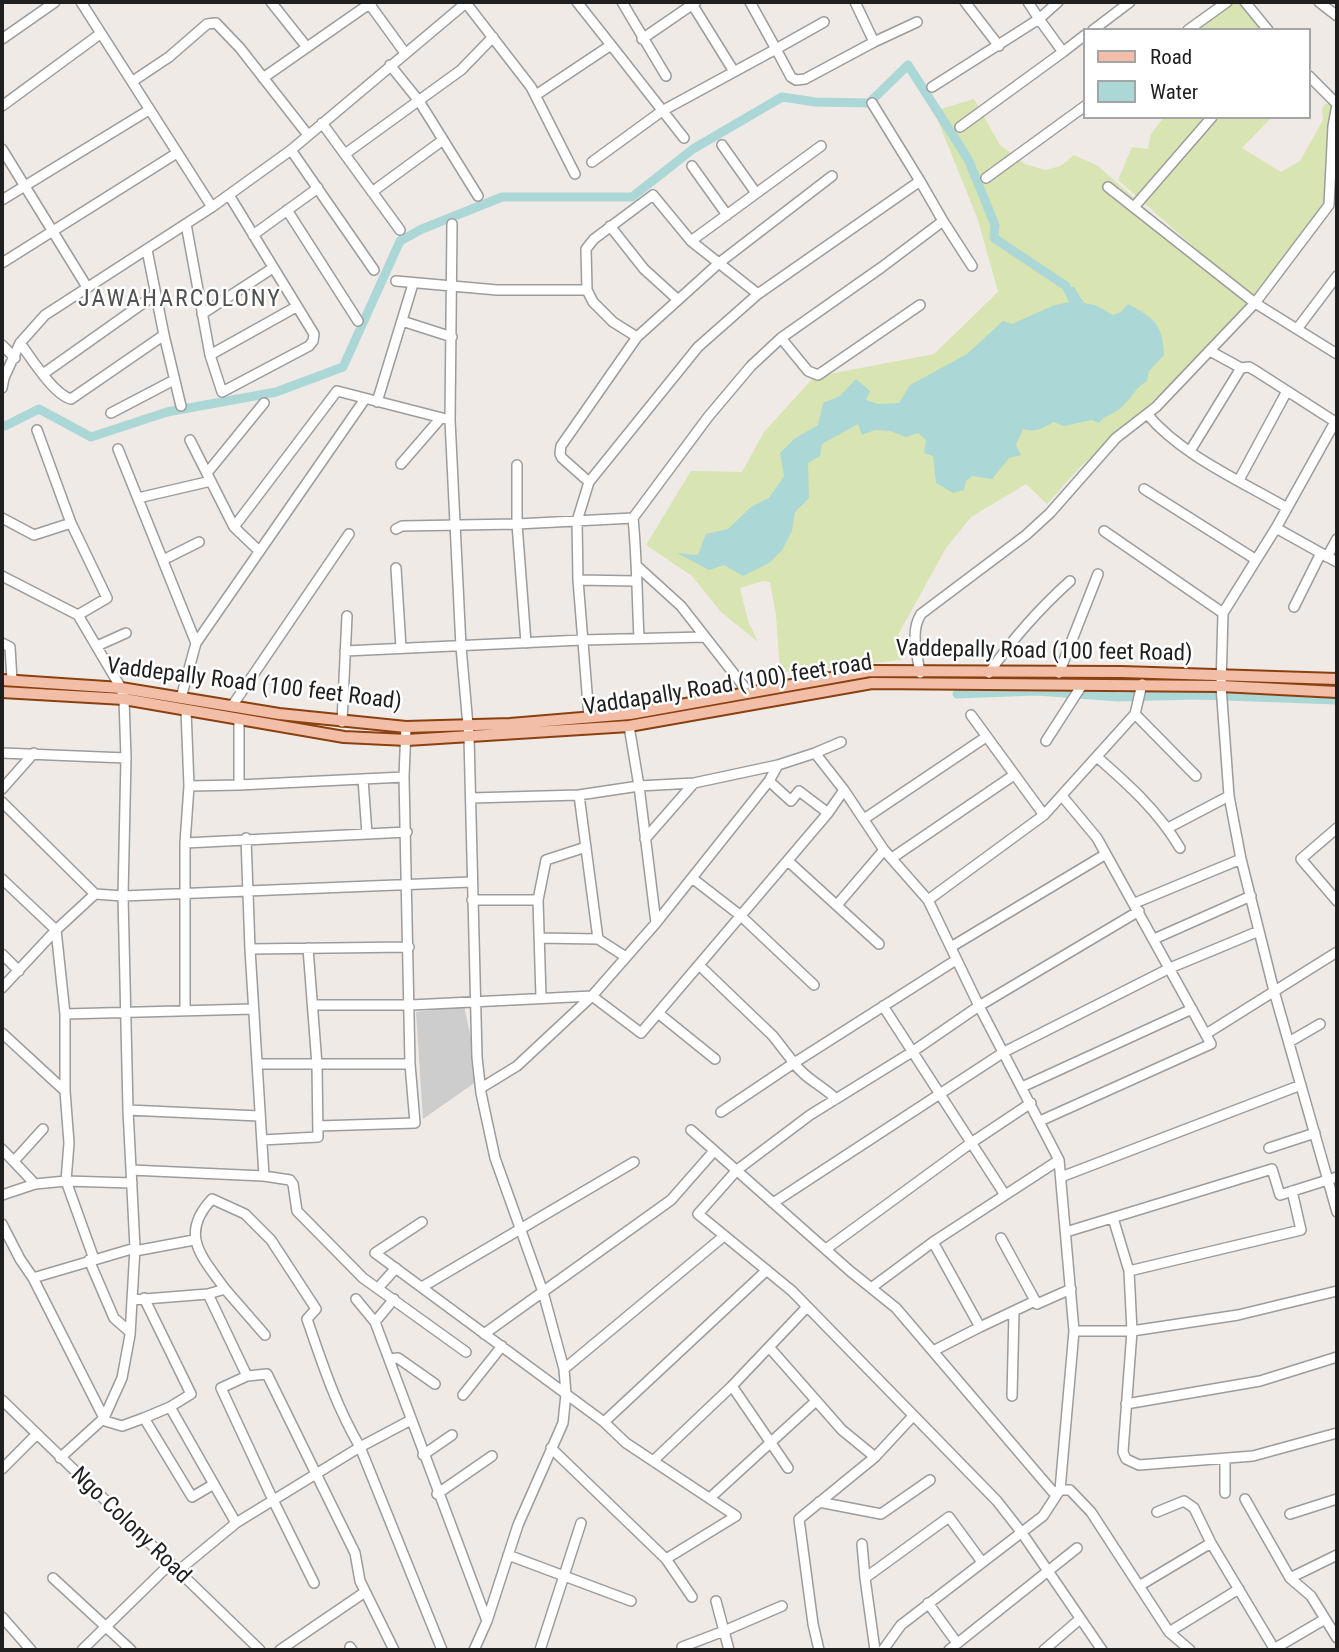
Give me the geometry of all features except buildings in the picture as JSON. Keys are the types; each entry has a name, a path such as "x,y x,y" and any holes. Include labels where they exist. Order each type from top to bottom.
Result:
{"main road":[{"name":"Vaddepally Road (100 feet Road)","path":"7,680 181,698 342,722 468,732 667,709 870,671 1122,672 1221,688 1337,679"},
{"name":"Vaddapally Road (100) feet road","path":"2,692 122,694 186,710 344,737 407,740 468,732 629,726 872,683 1078,692 1140,693 1221,688 1337,692"}],"street":[{"path":"2,39 55,2"},
{"path":"81,2 212,207"},
{"path":"271,2 306,46"},
{"path":"263,78 369,2 405,53"},
{"path":"2,388 20,343 45,315 212,207 291,150 466,2 521,71 536,95 575,174"},
{"path":"577,2 684,138"},
{"path":"622,2 666,76"},
{"path":"750,2 791,77 800,80 917,22"},
{"path":"855,2 874,42"},
{"path":"965,2 999,46"},
{"path":"1028,2 1063,52"},
{"path":"932,87 999,46 1039,19 1058,2"},
{"path":"1096,28 1130,2"},
{"path":"1193,28 1227,2"},
{"path":"1245,2 1266,28"},
{"path":"1319,2 1337,16"},
{"path":"642,39 694,3 733,70"},
{"path":"133,81 169,57 211,22 216,23 240,48 308,135"},
{"path":"592,162 662,111 824,22"},
{"path":"2,106 100,34"},
{"path":"961,127 1084,36"},
{"path":"345,154 461,70 493,37"},
{"path":"536,95 611,46"},
{"path":"390,65 419,101 478,196"},
{"path":"920,673 915,635 916,622 921,614 1026,536 1050,513 1115,438 1147,415 1255,303 1329,205 1333,126 1337,104 1311,78"},
{"path":"872,103 972,266"},
{"path":"986,178 1084,107"},
{"path":"2,200 149,110"},
{"path":"1134,206 1210,119"},
{"path":"322,123 400,230"},
{"path":"372,192 443,140"},
{"path":"722,145 756,193"},
{"path":"691,242 821,146"},
{"path":"2,149 86,288"},
{"path":"291,150 374,270"},
{"path":"2,263 177,153"},
{"path":"692,166 727,215"},
{"path":"589,482 565,462 560,450 637,337 719,263 832,176"},
{"path":"589,716 578,580 577,521 589,482 695,351 758,294 920,181"},
{"path":"1108,187 1255,303 1337,354"},
{"path":"253,235 318,188"},
{"path":"186,224 210,355 222,392 309,346 314,334 229,195"},
{"path":"637,337 613,322 593,302 587,290 586,249 610,226 653,195 691,242 758,294"},
{"path":"287,210 358,321"},
{"path":"639,638 636,581 638,567 633,518 708,417 751,366 781,338 943,220"},
{"path":"452,224 452,337 445,420 468,732 471,881 481,1088 495,1158 543,1292 564,1369 566,1394 564,1423 518,1525 487,1621 474,1650"},
{"path":"610,226 643,269 677,299"},
{"path":"147,250 181,406"},
{"path":"202,314 273,268"},
{"path":"1297,329 1337,276"},
{"path":"396,281 453,287 587,290"},
{"path":"377,402 412,284"},
{"path":"43,374 156,294"},
{"path":"781,338 808,372 818,375 920,305"},
{"path":"210,355 296,307"},
{"path":"402,321 452,337"},
{"path":"20,343 43,374 67,399 75,399 164,335"},
{"path":"2,345 15,358"},
{"path":"1210,351 1241,368 1249,367 1336,423 1276,528 1223,613 1221,688 1229,796 1241,859 1301,1086 1315,1133 1333,1178 1337,1212"},
{"path":"1190,451 1241,368"},
{"path":"111,413 174,380"},
{"path":"234,527 337,391 445,420"},
{"path":"1239,480 1287,391"},
{"path":"181,698 196,643 365,399"},
{"path":"138,498 209,477 264,403"},
{"path":"1147,415 1162,432 1190,451 1287,508"},
{"path":"401,464 445,420"},
{"path":"37,430 71,523 107,598 78,615"},
{"path":"190,440 234,527 259,551"},
{"path":"118,449 196,643"},
{"path":"517,465 517,524 526,643"},
{"path":"1144,489 1255,559"},
{"path":"2,518 34,535 71,523"},
{"path":"396,529 402,526 633,518"},
{"path":"1276,528 1337,562"},
{"path":"1104,531 1223,613"},
{"path":"232,706 349,534"},
{"path":"1294,607 1324,555 1337,539"},
{"path":"163,560 199,542"},
{"path":"638,567 681,606 749,692"},
{"path":"396,568 401,648"},
{"path":"1059,673 1098,574"},
{"path":"2,576 78,615 122,694 126,758 123,896 128,1110 135,1249 130,1332 122,1378 103,1419 60,1458"},
{"path":"578,580 636,581"},
{"path":"989,673 1009,643 1070,581"},
{"path":"342,722 347,616"},
{"path":"97,646 126,633"},
{"path":"345,651 704,637"},
{"path":"2,643 10,647 7,680"},
{"path":"1046,741 1078,692"},
{"path":"928,900 1044,815 1135,714 1140,693"},
{"path":"185,1011 185,843 189,786 186,710"},
{"path":"1135,714 1196,776"},
{"path":"971,715 1044,815"},
{"path":"239,720 239,785"},
{"path":"629,726 656,923"},
{"path":"318,1126 415,1123 410,1064 411,1005 404,777 406,727"},
{"path":"864,819 986,737"},
{"path":"471,798 579,795 639,786 694,783 778,765 841,742"},
{"path":"2,752 126,758"},
{"path":"2,789 34,753"},
{"path":"815,753 844,790 884,850 928,900 979,1006 1059,1160 1071,1289 1074,1332 1060,1490 1043,1516 901,1625 888,1648"},
{"path":"1097,757 1142,796 1168,828 1180,848"},
{"path":"481,1088 517,1066 592,996 656,923 769,781 778,765"},
{"path":"892,858 1014,775"},
{"path":"189,786 404,777"},
{"path":"363,779 367,834"},
{"path":"769,781 791,801 799,791 828,813"},
{"path":"645,839 694,783"},
{"path":"313,1005 411,1005 592,996 641,1033 788,861 844,790"},
{"path":"579,795 598,939"},
{"path":"1040,1121 1211,1044 1097,838 1062,796"},
{"path":"1168,828 1229,796"},
{"path":"2,802 95,894 185,894 471,881"},
{"path":"1337,828 1301,859 1337,901"},
{"path":"185,843 407,832"},
{"path":"246,838 253,1009 264,1176"},
{"path":"541,997 538,900 546,860 586,847"},
{"path":"837,905 884,850"},
{"path":"951,947 1106,855"},
{"path":"1101,1650 1022,1533 996,1501 807,1307 767,1270 698,1214 737,1170 810,1115 1137,907 1241,859"},
{"path":"788,861 879,944"},
{"path":"692,878 741,916 814,985"},
{"path":"2,879 57,930 65,1014 65,1091 69,1143 66,1181 91,1260 114,1318 130,1332"},
{"path":"2,989 95,894"},
{"path":"1154,939 1251,896"},
{"path":"472,901 538,900"},
{"path":"773,1203 1004,1052 1170,968 1259,931"},
{"path":"539,938 598,939 626,957"},
{"path":"250,949 409,947"},
{"path":"262,1140 318,1137 317,1065 308,948"},
{"path":"1206,1034 1337,952"},
{"path":"2,954 19,971"},
{"path":"721,1112 957,960"},
{"path":"699,965 773,1036 802,1074 836,1099"},
{"path":"883,1006 1005,1195"},
{"path":"65,1014 253,1009"},
{"path":"1022,1087 1192,1009"},
{"path":"658,1013 715,1059"},
{"path":"1289,1042 1320,1024"},
{"path":"2,1033 65,1091"},
{"path":"257,1065 410,1064"},
{"path":"1061,1177 1301,1086"},
{"path":"826,1249 971,1143 1031,1103"},
{"path":"128,1110 259,1116"},
{"path":"14,1161 43,1129"},
{"path":"691,1130 896,1308 1053,1492 1070,1490 1091,1512 1169,1632 1190,1650"},
{"path":"1269,1148 1315,1133"},
{"path":"2,1149 35,1184"},
{"path":"484,1334 671,1200 714,1151"},
{"path":"871,1288 933,1242 1059,1160"},
{"path":"422,1287 634,1162"},
{"path":"1066,1232 1272,1169 1280,1195 1333,1178"},
{"path":"131,1170 287,1179 292,1182 297,1211 363,1278 466,1352"},
{"path":"2,1195 35,1184 66,1181 132,1183"},
{"path":"1129,1271 1301,1230 1292,1191"},
{"path":"265,1335 225,1289 198,1251 194,1240 201,1213 212,1199 245,1214 271,1240 316,1309 307,1319 330,1386 360,1447 442,1650"},
{"path":"1113,1218 1129,1271 1132,1331 1123,1452 1126,1460 1139,1465 1254,1456 1337,1433"},
{"path":"422,1223 375,1253 604,1422 626,1444 736,1516 666,1559"},
{"path":"2,1224 33,1278 103,1419 122,1426 170,1407 191,1394 144,1298"},
{"path":"564,1369 724,1236"},
{"path":"1001,1238 1037,1304 1071,1289"},
{"path":"33,1278 135,1249 194,1240"},
{"path":"933,1242 980,1327"},
{"path":"377,1288 396,1268"},
{"path":"604,1422 767,1270"},
{"path":"132,1300 208,1294 225,1289"},
{"path":"1074,1332 1132,1331 1238,1315 1337,1291"},
{"path":"208,1294 247,1376"},
{"path":"356,1299 374,1322 487,1621"},
{"path":"374,1322 394,1299"},
{"path":"933,1351 1035,1301"},
{"path":"653,1461 732,1386 807,1307"},
{"path":"1012,1396 1014,1312"},
{"path":"463,1395 502,1346"},
{"path":"769,1347 842,1430 875,1457"},
{"path":"1126,1404 1260,1381 1337,1357"},
{"path":"389,1359 398,1358 435,1384"},
{"path":"314,1583 221,1388 247,1376 267,1374 355,1553 360,1581 394,1650"},
{"path":"732,1386 788,1468"},
{"name":"Ngo Colony Road","path":"2,1400 260,1650"},
{"path":"710,1497 816,1401"},
{"path":"170,1407 236,1523"},
{"path":"820,1650 813,1624 799,1519 875,1457 913,1416"},
{"path":"144,1418 192,1497 214,1484"},
{"path":"178,1571 236,1523 360,1447 411,1420"},
{"path":"2,1469 36,1435"},
{"path":"423,1455 452,1435"},
{"path":"551,1448 666,1559 692,1597"},
{"path":"438,1494 492,1456"},
{"path":"1225,1459 1225,1493"},
{"path":"819,1502 881,1514 930,1480"},
{"path":"1245,1499 1290,1577 1311,1596 1337,1638"},
{"path":"1290,1514 1337,1499"},
{"path":"1157,1511 1178,1502 1189,1503 1194,1508 1211,1544 1274,1650 1325,1619"},
{"path":"865,1578 949,1517 982,1562"},
{"path":"540,1650 581,1523"},
{"path":"862,1544 875,1650"},
{"path":"1139,1586 1211,1544"},
{"path":"949,1650 1077,1548"},
{"path":"508,1555 631,1601"},
{"path":"1290,1577 1337,1555"},
{"path":"82,1650 170,1564"},
{"path":"53,1578 131,1650"},
{"path":"1169,1632 1239,1589"},
{"path":"280,1650 365,1592"},
{"path":"716,1601 729,1650"},
{"path":"928,1603 957,1643"},
{"path":"682,1647 782,1606"},
{"path":"2,1617 31,1650"},
{"path":"1044,1650 1080,1619"}],"shaded area":[{"path":"464,1006 480,1079 423,1119 416,1012"}],"green space":[{"path":"1232,2 1243,2 1260,28 1200,28 1201,24"},
{"path":"974,99 1000,145 1025,164 1045,170 1061,166 1074,155 1098,166 1251,302 1153,401 1079,468 1047,504 1026,484 971,517 946,548 899,633 901,660 780,673 776,615 770,582 763,581 740,588 748,621 758,642 721,612 692,576 646,545 691,471 742,472 764,432 814,377 934,354 998,292 978,220 934,111"},
{"path":"1325,104 1334,104 1334,113 1327,128 1330,165 1327,202 1256,297 1220,270 1118,180 1132,147 1148,149 1151,134 1162,119 1270,119 1242,148 1281,172 1300,161 1323,120 1322,109"}],"water":[{"path":"1066,286 1074,287 1084,303 1095,305 1113,315 1121,312 1128,304 1151,318 1162,336 1164,355 1149,371 1147,381 1118,410 1099,423 1092,420 1064,426 1053,422 1039,429 1023,429 1016,445 1021,455 1009,458 992,479 972,476 966,481 964,490 953,493 936,483 933,456 924,453 926,440 918,433 906,437 890,431 875,430 862,435 858,424 822,444 820,456 808,463 809,498 795,512 792,531 782,550 769,563 743,576 724,565 709,570 677,553 698,555 706,534 728,529 751,507 769,498 784,476 780,453 794,439 818,425 823,403 840,396 856,379 870,391 866,400 878,404 899,403 910,385 967,354 1003,321 1012,324 1052,306 1069,302 1063,290"}],"waterway":[{"path":"2,425 5,426 39,409 91,437 167,412 276,392 343,367 400,241 422,229 502,197 632,197 693,149 782,97 815,102 869,103 908,65 968,159 995,225 994,238 1066,286"},
{"path":"957,694 1037,691 1119,697 1196,695 1337,700"}],"district":[{"name":"JAWAHARCOLONY","path":"180,300"}]}
